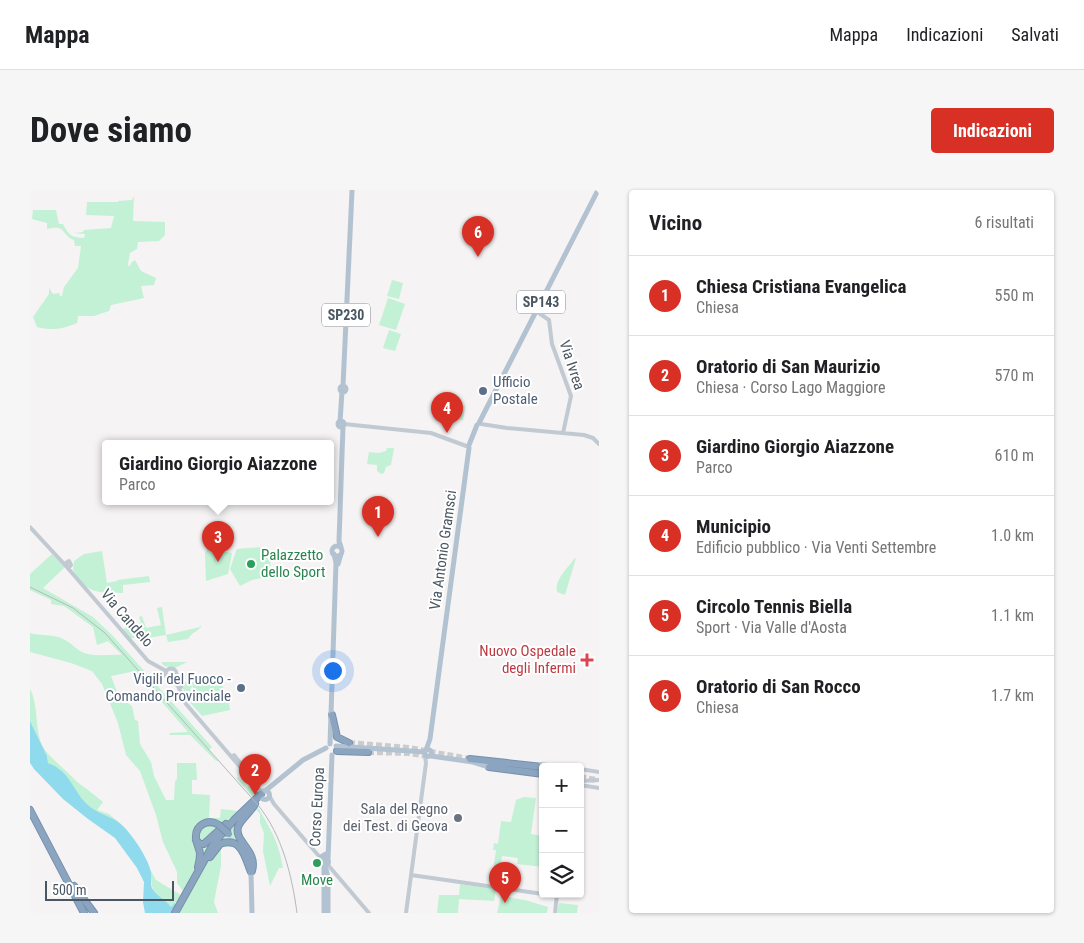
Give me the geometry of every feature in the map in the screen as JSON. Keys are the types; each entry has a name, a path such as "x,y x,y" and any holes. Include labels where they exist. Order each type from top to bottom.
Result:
{"highway":[{"path":"332,715 337,737 348,743"},
{"path":"332,750 368,752"},
{"path":"470,759 539,771"},
{"path":"491,765 539,771"},
{"path":"175,913 214,844 255,804 266,796"},
{"path":"196,840 200,844 204,844 216,831 266,796"},
{"path":"251,872 253,870 252,860 249,851 239,837 238,828 255,804"},
{"path":"30,810 83,913"},
{"path":"228,831 243,812"},
{"path":"30,814 83,913"},
{"path":"197,873 200,854 196,840 197,829 202,824 212,821 228,831 243,846 248,854 251,872"},
{"path":"197,873 217,847 223,843 230,842 236,844 246,855 251,872"},
{"path":"48,844 71,882 94,913"}],"main road":[{"name":"SP230","path":"338,545 351,190"},
{"name":"SP143","path":"479,424 598,190"},
{"name":"Via Antonio Gramsci","path":"428,754 470,446 479,424"},
{"name":"Corso Europa","path":"324,860 332,750 336,560 333,550 338,545 342,552 338,560 332,750"},
{"path":"334,554 338,556 341,554"},
{"path":"266,796 299,765 332,750 428,754 470,759"},
{"path":"428,754 491,765"},
{"path":"324,860 328,877 328,913"},
{"path":"324,860 324,913"},
{"path":"251,872 252,913"}],"street":[{"name":"Via Ivrea","path":"536,311 549,320 552,344 571,396 563,433"},
{"path":"342,424 431,433 470,446"},
{"path":"479,424 588,436 599,444"},
{"name":"Via Candelo","path":"30,527 58,559 68,565 74,575 148,661 166,671"},
{"path":"266,796 188,703 174,670 166,671 166,676 178,686 186,704 266,796 324,860 369,913"},
{"path":"171,679 176,676"},
{"path":"406,913 428,754"},
{"path":"470,759 495,759 539,764"},
{"path":"584,770 599,772"},
{"path":"584,782 599,780"},
{"path":"584,784 599,788"},
{"path":"328,877 333,871"},
{"path":"412,875 539,893"},
{"path":"554,913 556,898"}],"green space":[{"path":"134,196 133,221 165,222 165,235 159,241 138,242 137,249 130,253 128,264 129,267 135,260 141,271 156,278 154,285 141,286 144,298 111,305 109,311 94,316 78,316 77,323 72,325 53,329 37,327 33,317 49,294 49,288 53,294 59,293 62,296 64,287 78,268 81,246 75,246 74,240 61,229 47,229 47,223 32,219 33,210 56,210 59,224 63,224 71,235 84,238 85,234 74,233 83,232 84,230 111,228 114,216 86,215 87,202 118,202 132,200"},
{"path":"392,280 403,283 399,299 387,296"},
{"path":"388,298 405,304 396,330 379,325"},
{"path":"389,330 401,334 395,351 383,348"},
{"path":"436,402 465,406 463,420 434,416"},
{"path":"387,448 394,448 391,465 386,467 384,473 381,474 377,471 377,465 367,464 369,452 379,453 386,451"},
{"path":"218,546 222,551 232,553 228,574 206,581 205,553 208,548"},
{"name":"Palazzetto dello Sport","path":"264,547 269,553 270,561 267,577 252,580 240,586 230,569 237,549"},
{"path":"102,551 107,583 149,576 150,582 123,585 123,593 100,592 89,588 83,584 73,570 74,561 84,554"},
{"path":"52,554 65,567 43,588 93,617 113,636 212,747 209,750 218,761 190,735 170,735 169,733 188,732 135,671 111,676 119,697 132,706 135,720 138,721 140,744 151,762 154,776 166,800 174,800 177,763 196,763 197,780 192,780 192,794 210,795 209,818 220,818 221,809 239,811 246,807 214,843 253,806 253,813 241,823 239,831 247,846 221,847 221,866 214,902 218,913 179,913 176,903 171,907 154,890 151,871 156,880 181,895 183,891 177,883 177,872 163,842 156,815 140,771 126,755 118,723 102,684 92,671 30,652 30,633 61,638 81,652 89,654 122,655 108,641 97,645 93,627 64,606 51,604 51,600 30,590 30,574"},
{"path":"576,558 565,595 557,592 559,579"},
{"path":"162,607 166,635 147,638 145,634 130,639 123,629 141,623 139,617 142,616 146,628 161,625 157,608"},
{"path":"201,625 201,627 188,639 168,642 166,635 200,627"},
{"path":"161,662 187,662 175,668 164,666"},
{"path":"208,679 210,686 222,685 228,698 230,710 202,716 187,699 181,683 191,681 192,687 190,689 194,703 196,703 192,682"},
{"path":"30,689 35,702 38,733 43,747 77,782 103,802 97,810 109,814 122,825 88,806 53,765 48,763 47,756 30,721"},
{"path":"238,777 247,787 254,785 259,790 259,796 255,800 236,778"},
{"path":"524,797 536,798 531,834 539,835 539,867 517,864 518,858 502,856 499,872 493,871 496,850 493,850 494,843 498,844 501,821 511,822 516,800"},
{"path":"257,806 270,828 283,868 279,868 270,886 263,851 264,833 260,823 260,814 255,808"},
{"path":"460,884 496,889 494,901 459,899 458,913 437,913 439,895 459,895"},
{"path":"501,896 525,900 548,907 547,913 497,913"},
{"path":"559,903 578,905 577,913 557,913"}],"water":[{"path":"30,721 47,756 48,763 61,770 89,806 115,820 127,830 147,860 151,872 151,886 154,891 171,907 175,903 179,913 145,913 143,902 144,882 137,868 115,838 63,799 30,763"}],"tunnel":[{"path":"349,743 409,748 475,760"},
{"path":"368,752 408,753 429,756"},
{"path":"584,778 596,780"}],"railway":[{"path":"30,587 73,608 105,633 258,805 280,842 289,870 297,913"}],"place":[{"name":"Oratorio di San Rocco","path":"478,257"},
{"name":"Ufficio Postale","path":"483,391"},
{"name":"Municipio","path":"447,433"},
{"name":"Chiesa Cristiana Evangelica","path":"378,537"},
{"name":"Giardino Giorgio Aiazzone","path":"218,562"},
{"name":"Palazzetto dello Sport","path":"251,564"},
{"name":"Nuovo Ospedale degli Infermi","path":"587,660"},
{"name":"Vigili del Fuoco - Comando Provinciale","path":"241,688"},
{"name":"Oratorio di San Maurizio","path":"255,795"},
{"name":"Sala del Regno dei Test. di Geova","path":"458,818"},
{"name":"Move","path":"317,863"},
{"name":"Circolo Tennis Biella","path":"505,903"}]}
